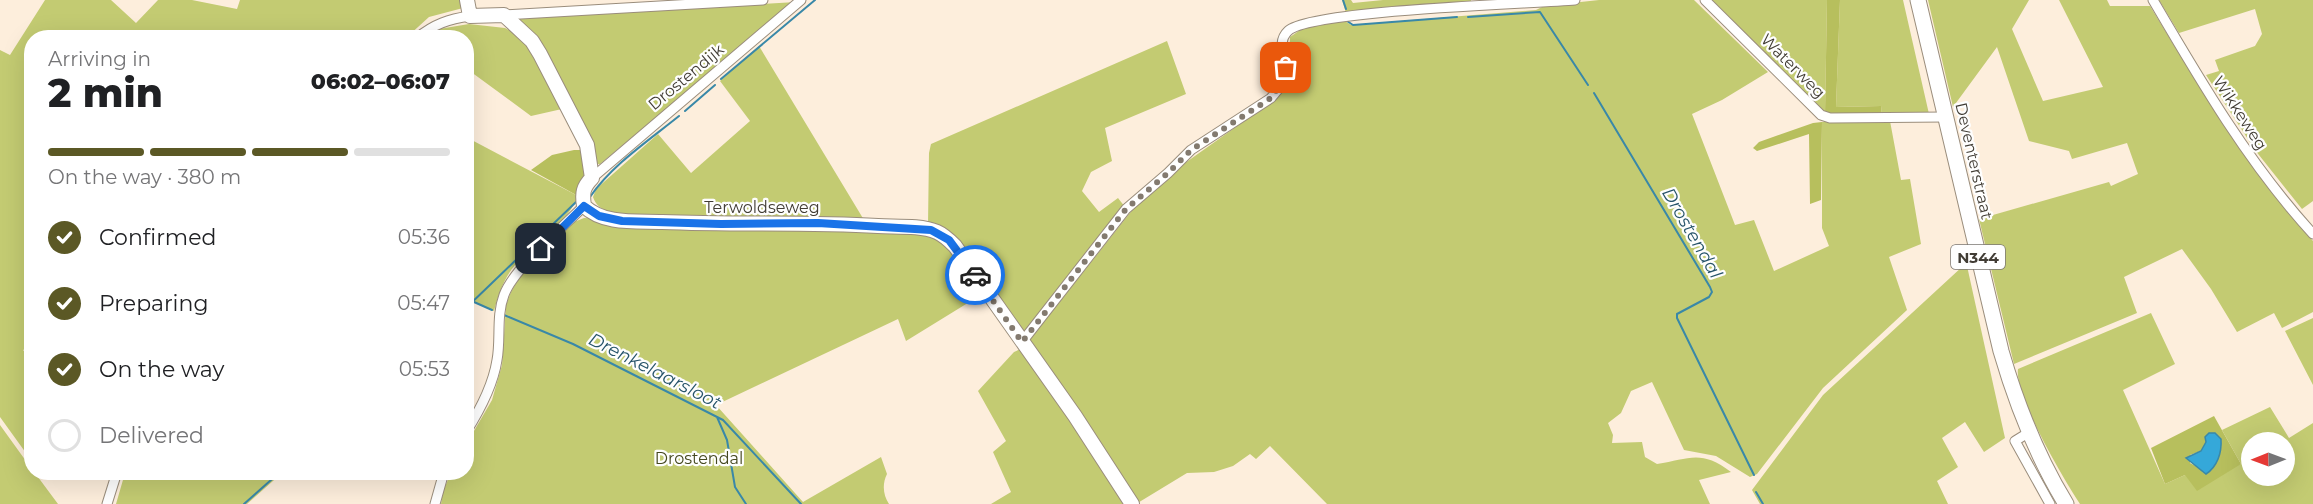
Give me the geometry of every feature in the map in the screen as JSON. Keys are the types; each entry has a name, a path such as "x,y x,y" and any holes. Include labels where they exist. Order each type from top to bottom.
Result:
{"main road":[{"name":"Deventerstraat","path":"1918,0 2001,351 2028,433 2066,504"}],"street":[{"path":"467,0 470,16"},
{"path":"426,30 446,20 470,16 763,0"},
{"name":"Drostendijk","path":"592,178 801,0"},
{"path":"1022,342 1126,209 1191,150 1271,98 1279,89 1285,78 1283,38 1288,30 1306,22 1349,15 1575,0"},
{"name":"Waterweg","path":"1706,0 1821,115 1830,118 1946,117"},
{"name":"Wikkeweg","path":"2153,0 2222,115 2258,166 2313,234"},
{"path":"474,419 485,400 495,370 500,309 504,294 513,278 583,202 584,187 592,178 587,145 540,54 532,41 504,15"},
{"name":"Terwoldseweg","path":"583,202 599,216 622,221 721,224 818,223 915,228 937,232 955,246 1075,416 1132,504"},
{"path":"2028,433 2014,441 2050,504"},
{"path":"107,504 114,480"},
{"path":"435,504 442,480"}],"green space":[{"path":"45,0 111,0 136,23 158,0 192,0 237,9 240,0 460,0 463,8 429,17 415,30 26,30"},
{"path":"1342,0 1351,0 1353,3 1383,0 1471,0 1471,2 1346,13"},
{"path":"1599,0 1694,0 1768,72 1722,100 1692,114 1735,225 1754,220 1774,271 1829,246 1822,228 1822,122 1890,121 1901,180 1910,179 1921,244 1889,257 1907,310 1823,388 1757,474 1750,477 1716,456 1684,450 1652,382 1631,391 1621,413 1608,423 1613,435 1612,443 1642,442 1645,457 1657,464 1695,457 1711,460 1721,465 1731,472 1699,480 1710,504 1327,504 1270,446 1256,459 1250,454 1233,466 1214,472 1187,473 1136,504 1028,342 1133,209 1178,168 1264,107 1283,90 1289,77 1290,37 1303,28 1345,21 1351,25 1536,10 1544,6"},
{"path":"1706,0 1827,0 1825,113"},
{"path":"1827,0 1840,0 1836,107 1881,106 1882,115 1825,113"},
{"path":"1840,0 1903,0 1929,114 1882,115 1881,106 1836,107"},
{"path":"1928,0 2029,0 2012,29 2043,101 2103,87 2059,0 2107,0 2110,6 2150,6 2246,157 2313,241 2313,312 2282,328 2274,313 2237,332 2211,289 2182,249 2124,277 2137,313 2014,364 1979,219 2109,182 2111,186 2138,174 2127,143 2072,159 2069,151 2029,141 1997,47 1953,107"},
{"path":"2159,0 2313,0 2313,201 2302,209 2255,150 2206,75 2219,71 2215,60 2255,46 2262,34 2255,9 2179,33"},
{"path":"796,2 600,164 596,164 518,23 519,18"},
{"path":"469,24 505,28 522,37 562,109 531,116 474,74 474,30 439,29"},
{"path":"24,33 24,450 0,417 0,50 10,55"},
{"path":"1167,41 1186,94 1105,128 1112,161 1091,172 1082,191 1099,212 1118,198 1125,207 1023,335 928,224 931,144"},
{"path":"759,46 864,220 630,216 603,209 595,202 593,197 596,189 658,134 691,173 750,121 720,81"},
{"path":"1822,122 1821,200 1810,204 1809,134 1757,151 1753,148 1759,142"},
{"path":"474,141 578,196 559,224 511,270 497,299 494,311 475,302"},
{"path":"584,150 586,169 578,196 531,170 552,155"},
{"path":"584,218 927,233 945,241 984,293 906,341 898,319 716,405 803,502 881,457 887,474 884,489 889,504 441,504 448,480 474,480 474,431 492,400 502,365 506,305 511,292 521,275 574,222"},
{"path":"1963,266 1967,266 2005,438 1984,452 1965,422 1942,438 1958,467 1937,481 1948,504 1760,504 1752,490 1823,395"},
{"path":"2151,313 2175,364 2123,390 2165,484 2185,475 2241,464 2241,486 2295,486 2295,434 2313,423 2313,504 2080,504 2052,458 2032,417 2019,381 2018,369"},
{"path":"2313,318 2313,385 2285,331"},
{"path":"1023,348 1128,504 991,504 1011,492 993,452 1006,441 978,391 1014,352"},
{"path":"2270,407 2285,432 2241,432 2241,464 2222,430"},
{"path":"2214,416 2241,464 2197,491 2185,475 2165,484 2151,448","holes":["2206,442 2216,463 2211,470 2203,473 2201,469 2190,463 2190,455 2201,451"]},
{"path":"0,425 24,458 24,480 40,480 58,504 0,504"},
{"path":"123,480 274,480 247,504 116,504"}],"water":[{"path":"2209,433 2215,433 2221,439 2221,444 2216,464 2206,474 2186,458 2201,451 2206,442 2205,437"}],"waterway":[{"path":"721,79 815,0"},
{"name":"Drostendal","path":"1343,0 1346,9"},
{"name":"Drostendal","path":"1468,17 1540,12 1588,85"},
{"name":"Drostendal","path":"1347,21 1353,25 1457,17"},
{"path":"685,111 715,85"},
{"name":"Drostendal","path":"1594,93 1710,287 1712,292 1709,297 1677,314 1677,318 1754,475"},
{"path":"590,197 609,174 679,116"},
{"path":"474,300 576,202"},
{"name":"Drenkelaarsloot","path":"474,302 492,310"},
{"name":"Drenkelaarsloot","path":"504,315 573,344 723,420 801,504"},
{"path":"717,417 727,440 735,487 746,504"},
{"path":"244,504 271,480"},
{"name":"Drostendal","path":"1756,492 1763,504"}],"way so far":[{"path":"975,275 1022,342 1126,209 1191,150 1271,98 1285,78 1286,68"}],"route":[{"path":"541,249 584,206 599,216 622,221 721,224 818,223 931,230 944,236 955,246 975,275"}]}
